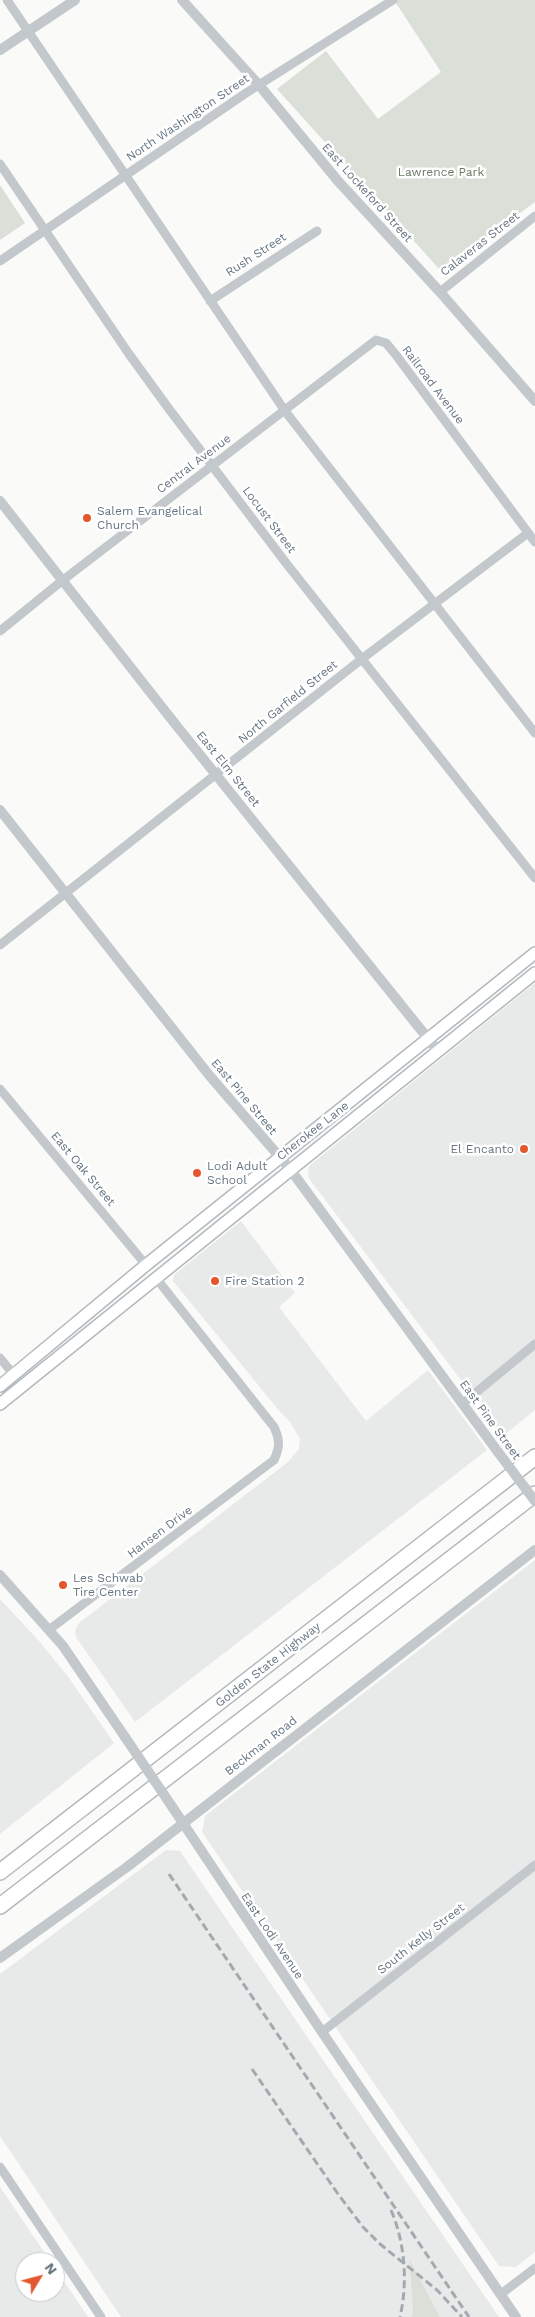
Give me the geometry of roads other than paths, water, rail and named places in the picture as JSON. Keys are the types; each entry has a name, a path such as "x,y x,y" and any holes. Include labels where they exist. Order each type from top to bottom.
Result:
{"highway":[{"path":"522,1468 535,1453"},
{"name":"Golden State Highway","path":"0,1872 535,1457"},
{"path":"0,1906 535,1494"}],"main road":[{"name":"Cherokee Lane","path":"0,1386 278,1158 535,953"},
{"name":"Cherokee Lane","path":"0,1404 535,973"}],"street":[{"path":"7,0 285,411 338,482 535,732"},
{"path":"0,50 75,0"},
{"name":"East Lockeford Street","path":"182,0 259,85 338,181 440,292 535,401"},
{"name":"North Washington Street","path":"0,260 259,85 394,0"},
{"name":"Locust Street","path":"0,164 129,354 212,466 286,563 535,878"},
{"name":"Calaveras Street","path":"440,292 535,216"},
{"name":"Rush Street","path":"210,301 317,230"},
{"name":"Railroad Avenue","path":"285,411 361,350 376,340 386,343 535,542"},
{"name":"Central Avenue","path":"0,631 63,580 285,411"},
{"name":"East Elm Street","path":"0,501 216,775 438,1051"},
{"name":"North Garfield Street","path":"0,946 363,658 528,533"},
{"name":"East Pine Street","path":"0,810 196,1060 278,1158 290,1169 535,1501"},
{"name":"East Oak Street","path":"0,1089 146,1265"},
{"name":"Hansen Drive","path":"50,1629 274,1460 279,1449 280,1438 274,1427 156,1278"},
{"path":"462,1404 535,1344"},
{"path":"0,1358 14,1375"},
{"name":"Beckman Road","path":"0,1958 127,1867 535,1550"},
{"name":"East Lodi Avenue","path":"0,1575 50,1629 75,1662 322,2032 516,2317"},
{"name":"South Kelly Street","path":"322,2032 535,1865"},
{"path":"0,2167 101,2317"},
{"path":"501,2294 535,2268"}],"railway":[{"path":"169,1874 469,2317"},
{"path":"252,2069 363,2227 380,2244 437,2290 462,2317"},
{"path":"391,2210 396,2223 404,2263 404,2290 400,2317"}],"place":[{"name":"Salem Evangelical Church","path":"87,518"},
{"name":"El Encanto","path":"524,1149"},
{"name":"Lodi Adult School","path":"197,1173"},
{"name":"Fire Station 2","path":"215,1281"},
{"name":"Les Schwab Tire Center","path":"63,1585"}],"park label":[{"name":"Lawrence Park","path":"441,172"}]}
